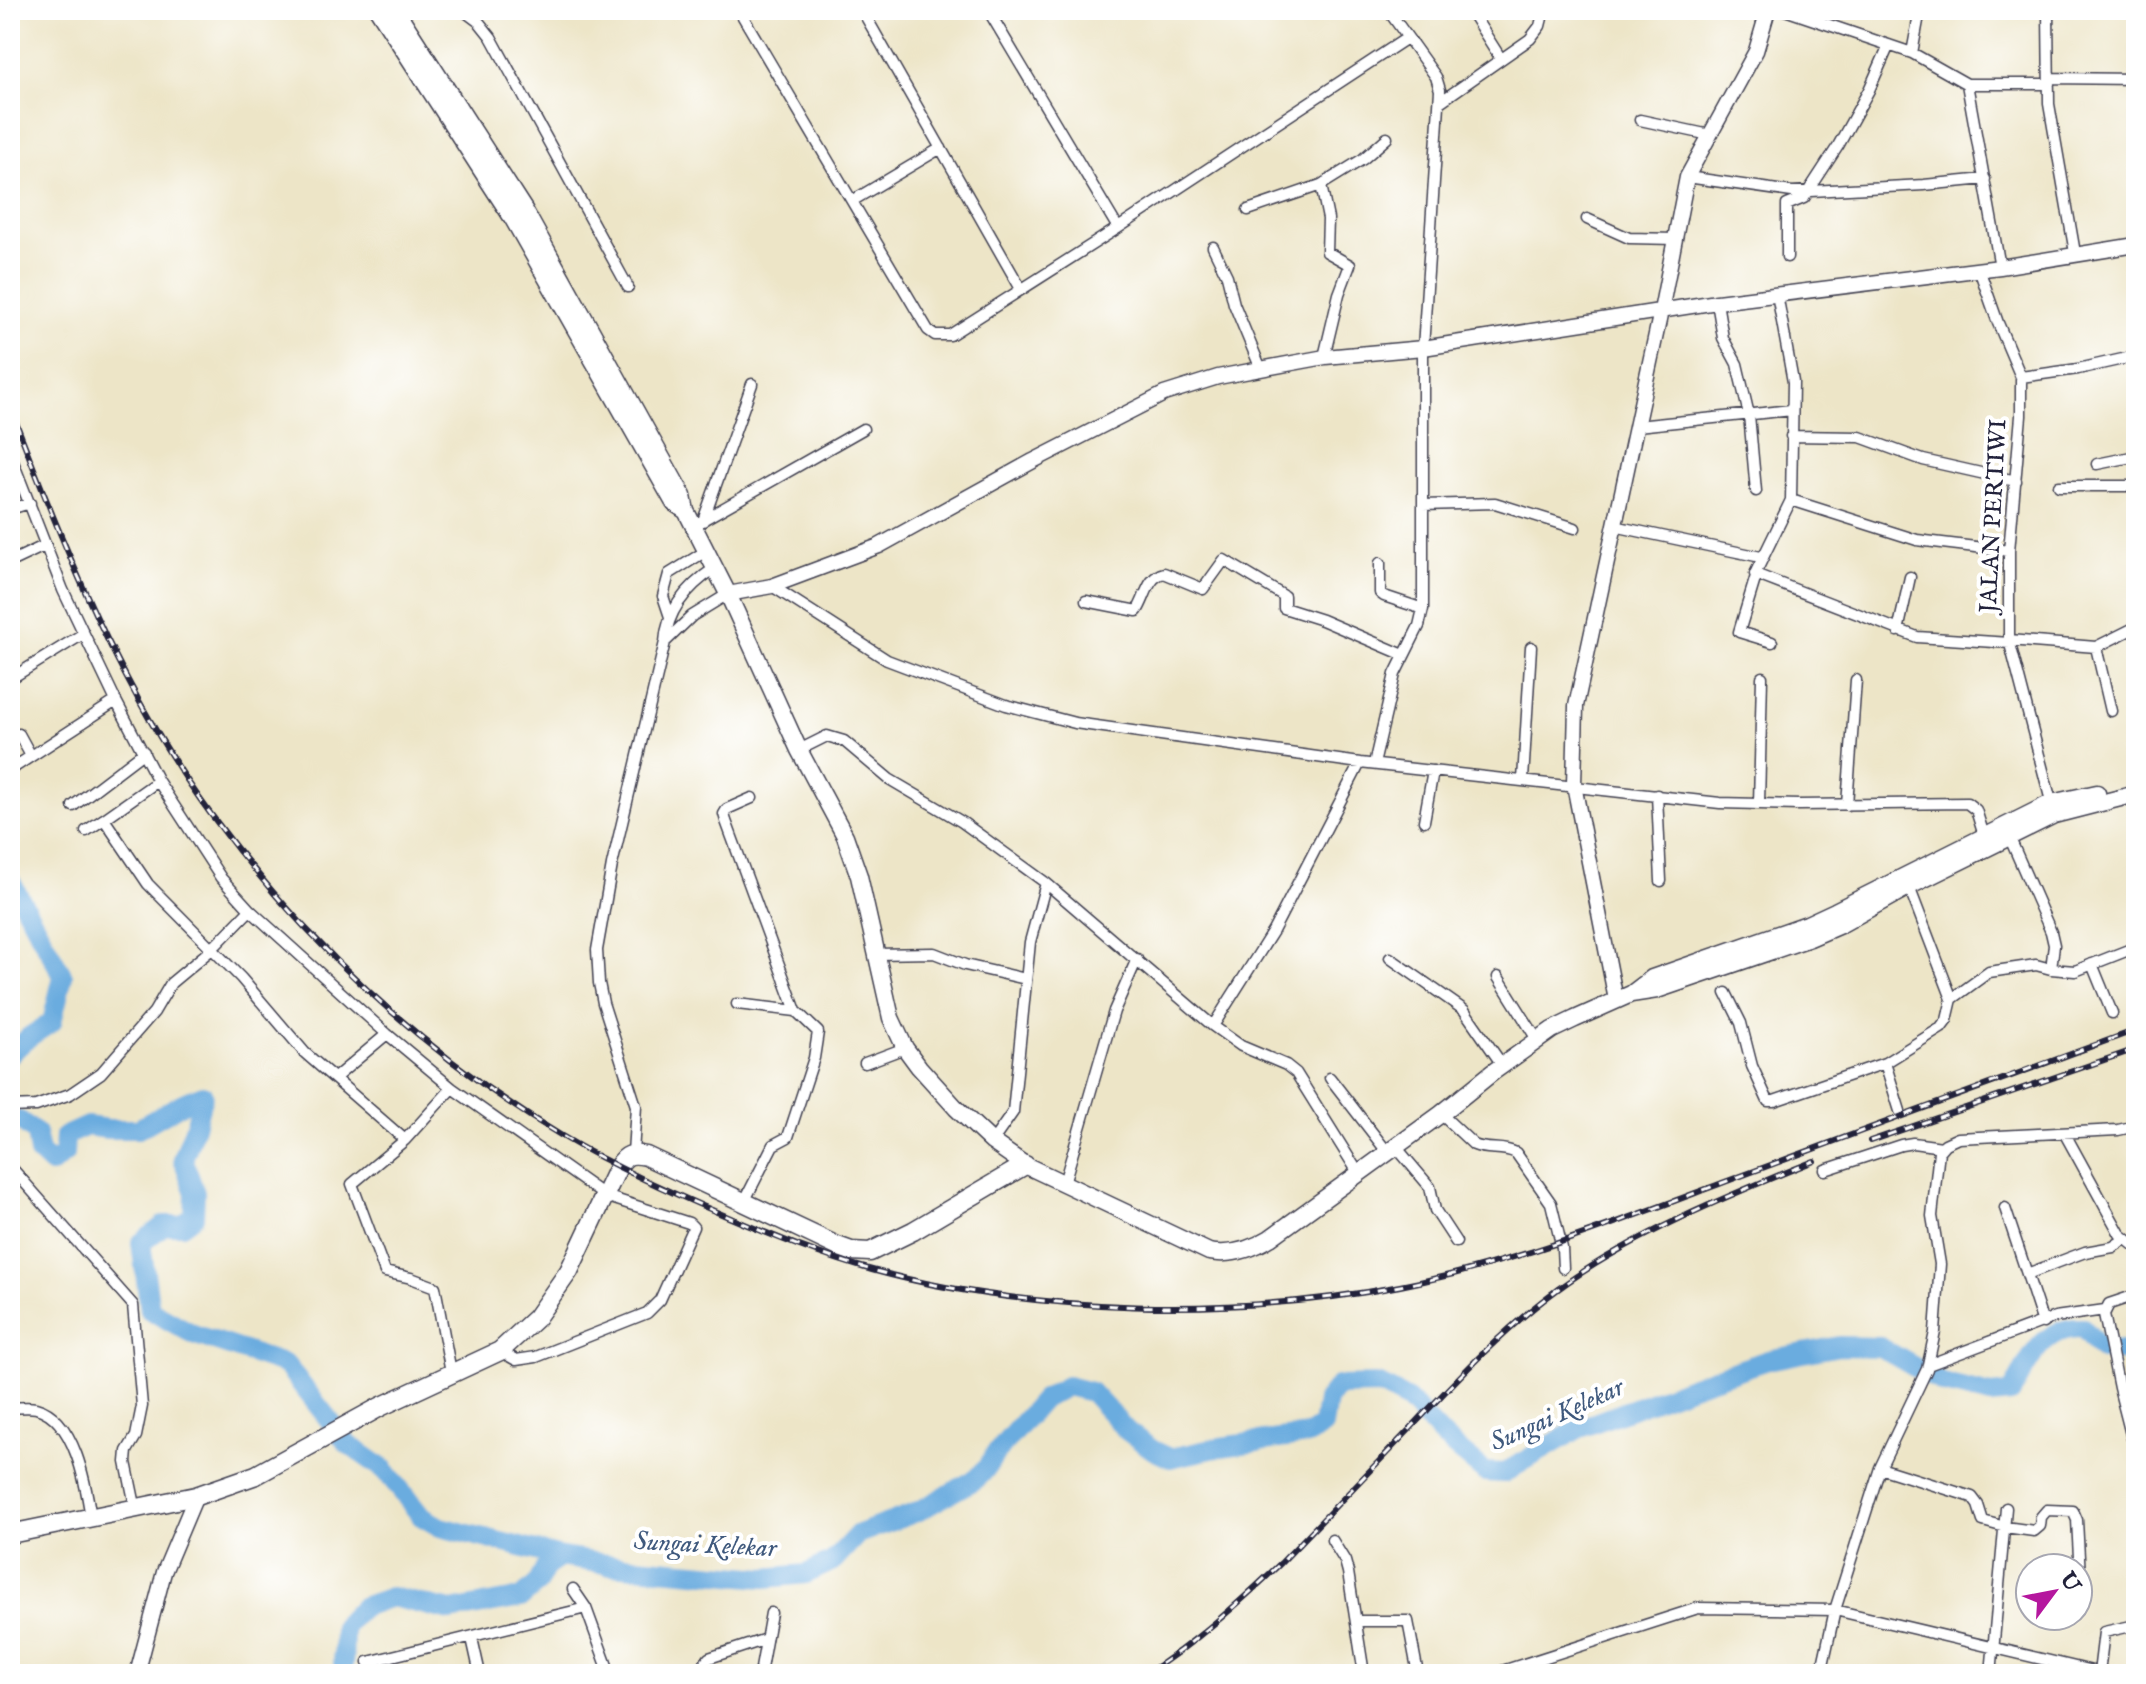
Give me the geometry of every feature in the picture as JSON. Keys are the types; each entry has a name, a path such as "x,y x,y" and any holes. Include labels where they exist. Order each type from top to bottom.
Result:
{"highway":[{"path":"10,1534 196,1496 256,1475 451,1372 500,1351 536,1318 569,1271 625,1156 633,1153 646,1156 837,1246 851,1251 870,1252 913,1231 1025,1165"}],"main road":[{"path":"378,10 513,219 674,503 694,519"},
{"path":"396,10 525,211 683,496 799,750 845,836 859,876 891,1018 905,1048 956,1108 992,1142 1025,1165 1209,1252 1221,1254 1258,1245 1392,1150 1552,1030 1624,997 1657,990 1810,938 1840,925 1906,881 2053,809 2136,784"},
{"path":"2053,809 2136,794"}],"street":[{"path":"739,10 928,330 935,335 950,335 1407,38"},
{"path":"862,10 1021,289"},
{"path":"988,10 1118,228"},
{"path":"1374,764 1395,674 1419,626 1423,609 1423,348 1440,102 1436,77 1388,10"},
{"path":"1470,10 1501,59"},
{"path":"1440,102 1530,39 1540,26 1544,10"},
{"path":"1624,997 1574,785 1576,706 1687,177 1756,51 1768,10"},
{"path":"1785,10 1912,53 1967,84 2136,79"},
{"path":"1912,53 1920,10"},
{"path":"2048,10 2049,104 2075,253"},
{"path":"462,11 479,22 491,37 628,287"},
{"path":"1787,257 1786,206 1802,200 1809,191 1869,90 1889,45"},
{"path":"1967,84 2000,267"},
{"path":"1640,120 1710,135"},
{"path":"1248,210 1321,185 1363,159 1387,138"},
{"path":"852,201 941,148"},
{"path":"1687,177 1792,192 1985,179"},
{"path":"1321,185 1328,219 1327,252 1350,265 1339,294 1324,357"},
{"path":"1587,219 1629,238 1675,239"},
{"path":"665,642 692,616 728,594 772,586 879,546 1033,461 1164,394 1218,377 1324,357 1423,348 1717,302 2000,267 2136,245"},
{"path":"1213,247 1227,276 1234,304 1261,369"},
{"name":"JALAN PERTIWI","path":"1979,269 2021,377 2009,551 2009,642 2053,809"},
{"path":"1772,642 1739,632 1755,571 1791,500 1793,382 1777,294"},
{"path":"1717,302 1723,338 1737,364 1749,415 1756,491"},
{"path":"2021,377 2136,356"},
{"path":"694,519 752,384"},
{"path":"1637,426 1792,410"},
{"path":"694,519 863,429"},
{"path":"1791,436 1860,437 1923,460 2016,481"},
{"path":"10,454 14,474 30,503 83,634 116,701 158,781 221,878 250,910 387,1034 452,1088 605,1196 689,1223 693,1227 660,1300 647,1313 536,1357 516,1360 500,1351"},
{"path":"2097,464 2136,456"},
{"path":"2059,486 2136,486"},
{"path":"1791,500 1917,540 2009,551"},
{"path":"10,509 30,503"},
{"path":"1423,505 1495,503 1575,528"},
{"path":"1614,526 1761,557"},
{"path":"10,562 46,545"},
{"path":"670,617 663,596 669,574 706,551"},
{"path":"1086,601 1137,611 1152,579 1157,575 1164,573 1203,589 1224,560 1284,596 1284,608 1322,620 1404,655"},
{"path":"1380,563 1380,593 1423,609"},
{"path":"633,1153 636,1106 603,1003 597,950 612,865 670,617 688,589 715,568"},
{"path":"1756,576 1917,637 2096,647 2136,627"},
{"path":"1898,631 1910,577"},
{"path":"772,586 887,660 1006,705 1075,723 1360,763 1720,803 1967,803 1976,810 1986,841"},
{"path":"10,679 83,634"},
{"path":"1523,780 1531,647"},
{"path":"2096,647 2111,711"},
{"path":"1759,804 1762,677"},
{"path":"1847,805 1856,680"},
{"path":"10,770 116,701"},
{"path":"19,734 31,756"},
{"path":"799,750 827,736 844,741 889,779 962,822 1046,883 1213,1026 1241,1046 1286,1065 1296,1073 1359,1174"},
{"path":"73,806 144,752"},
{"path":"1213,1026 1273,931 1360,763"},
{"path":"1424,821 1433,771"},
{"path":"86,831 158,781"},
{"path":"1657,795 1661,881"},
{"path":"744,1202 773,1145 788,1137 814,1058 818,1032 796,1011 724,814 727,809 752,798"},
{"path":"104,819 148,884 241,978 305,1053 405,1140"},
{"path":"2007,831 2051,932 2054,945 2051,969"},
{"path":"1726,993 1741,1023 1752,1066 1768,1101 1885,1063 1941,1028 1947,1020 1952,999 1906,881"},
{"path":"992,1142 1013,1112 1030,942 1046,883"},
{"path":"10,1107 36,1106 59,1098 101,1073 154,1012 171,983 212,949 250,910"},
{"path":"1952,999 1989,972 2036,965 2075,971 2136,947"},
{"path":"875,954 934,953 965,965 1026,979"},
{"path":"1390,958 1464,1010 1503,1066"},
{"path":"1064,1183 1114,1011 1137,959"},
{"path":"2092,964 2112,1013"},
{"path":"1498,977 1538,1041"},
{"path":"737,1004 796,1011"},
{"path":"336,1077 387,1034"},
{"path":"865,1063 905,1048"},
{"path":"1885,1063 1900,1111"},
{"path":"1330,1078 1392,1150 1430,1187 1435,1210 1456,1242"},
{"path":"451,1372 437,1290 431,1284 385,1272 352,1184 405,1140 452,1088"},
{"path":"1441,1114 1474,1145 1508,1149 1516,1153 1551,1203 1562,1248 1563,1268"},
{"path":"1821,1674 1835,1610 1880,1468 1927,1367 1939,1296 1940,1264 1932,1216 1939,1151 1958,1138 2065,1134 2136,1126"},
{"path":"2065,1134 2120,1234 2136,1247"},
{"path":"1825,1170 1901,1145 1913,1143 1942,1147"},
{"path":"10,1166 133,1305 142,1406 136,1436 127,1451 126,1462 136,1510"},
{"path":"2005,1208 2043,1323"},
{"path":"2027,1274 2085,1252 2113,1247 2125,1239"},
{"path":"2136,1295 2109,1304 2105,1310 2136,1454"},
{"path":"1927,1367 2055,1317 2105,1310"},
{"path":"10,1408 33,1407 41,1410 61,1428 72,1445 85,1479 91,1518"},
{"path":"1880,1468 1972,1497 1983,1521 2005,1527 2034,1531 2040,1526 2041,1517 2047,1510 2073,1511 2077,1520 2079,1552"},
{"path":"137,1674 164,1572 196,1496"},
{"path":"1991,1674 2006,1508"},
{"path":"1332,1540 1345,1561 1364,1674"},
{"path":"573,1589 586,1608 610,1674"},
{"path":"368,1662 586,1608"},
{"path":"1493,1674 1698,1608 1835,1610 2102,1673 2102,1634 2136,1625"},
{"path":"760,1674 771,1613"},
{"path":"1356,1621 1408,1621 1418,1674"},
{"path":"472,1638 480,1674"},
{"path":"697,1674 709,1658 766,1639"}],"waterway":[{"name":"Sungai Kelekar","path":"10,880 63,976 52,1022 10,1054"},
{"name":"Sungai Kelekar","path":"10,1120 20,1121 36,1133 39,1153 51,1164 64,1154 65,1136 87,1126 138,1129 203,1095 183,1159 195,1193 194,1216 182,1225 164,1225 141,1243 150,1310 193,1334 286,1365 348,1444 385,1470 421,1516 440,1527 561,1557 612,1565 765,1578 806,1574 833,1561 858,1534 917,1512 974,1480 1043,1399 1067,1386 1091,1392 1127,1431 1170,1458 1221,1447 1308,1435 1323,1426 1327,1400 1338,1386 1380,1385 1408,1400 1444,1438 1485,1472 1504,1473 1578,1429 1768,1360 1839,1346 1880,1347 1944,1384 1991,1395 2011,1393 2038,1348 2047,1339 2069,1329 2083,1328 2101,1349 2136,1353"},
{"path":"343,1674 344,1626 362,1607 391,1597 451,1611 521,1598 537,1584 546,1567 561,1557"}],"railway":[{"path":"10,407 96,617 148,718 210,813 246,860 327,950 415,1032 511,1104 562,1136 684,1198 779,1238 872,1270 999,1296 1135,1306 1204,1307 1272,1303 1400,1286 1482,1267 1563,1241 2136,1030"},
{"path":"1870,1141 2136,1049"},
{"path":"1146,1674 1233,1608 1281,1563 1480,1357 1558,1289 1649,1234 1715,1202 1814,1161"}]}
